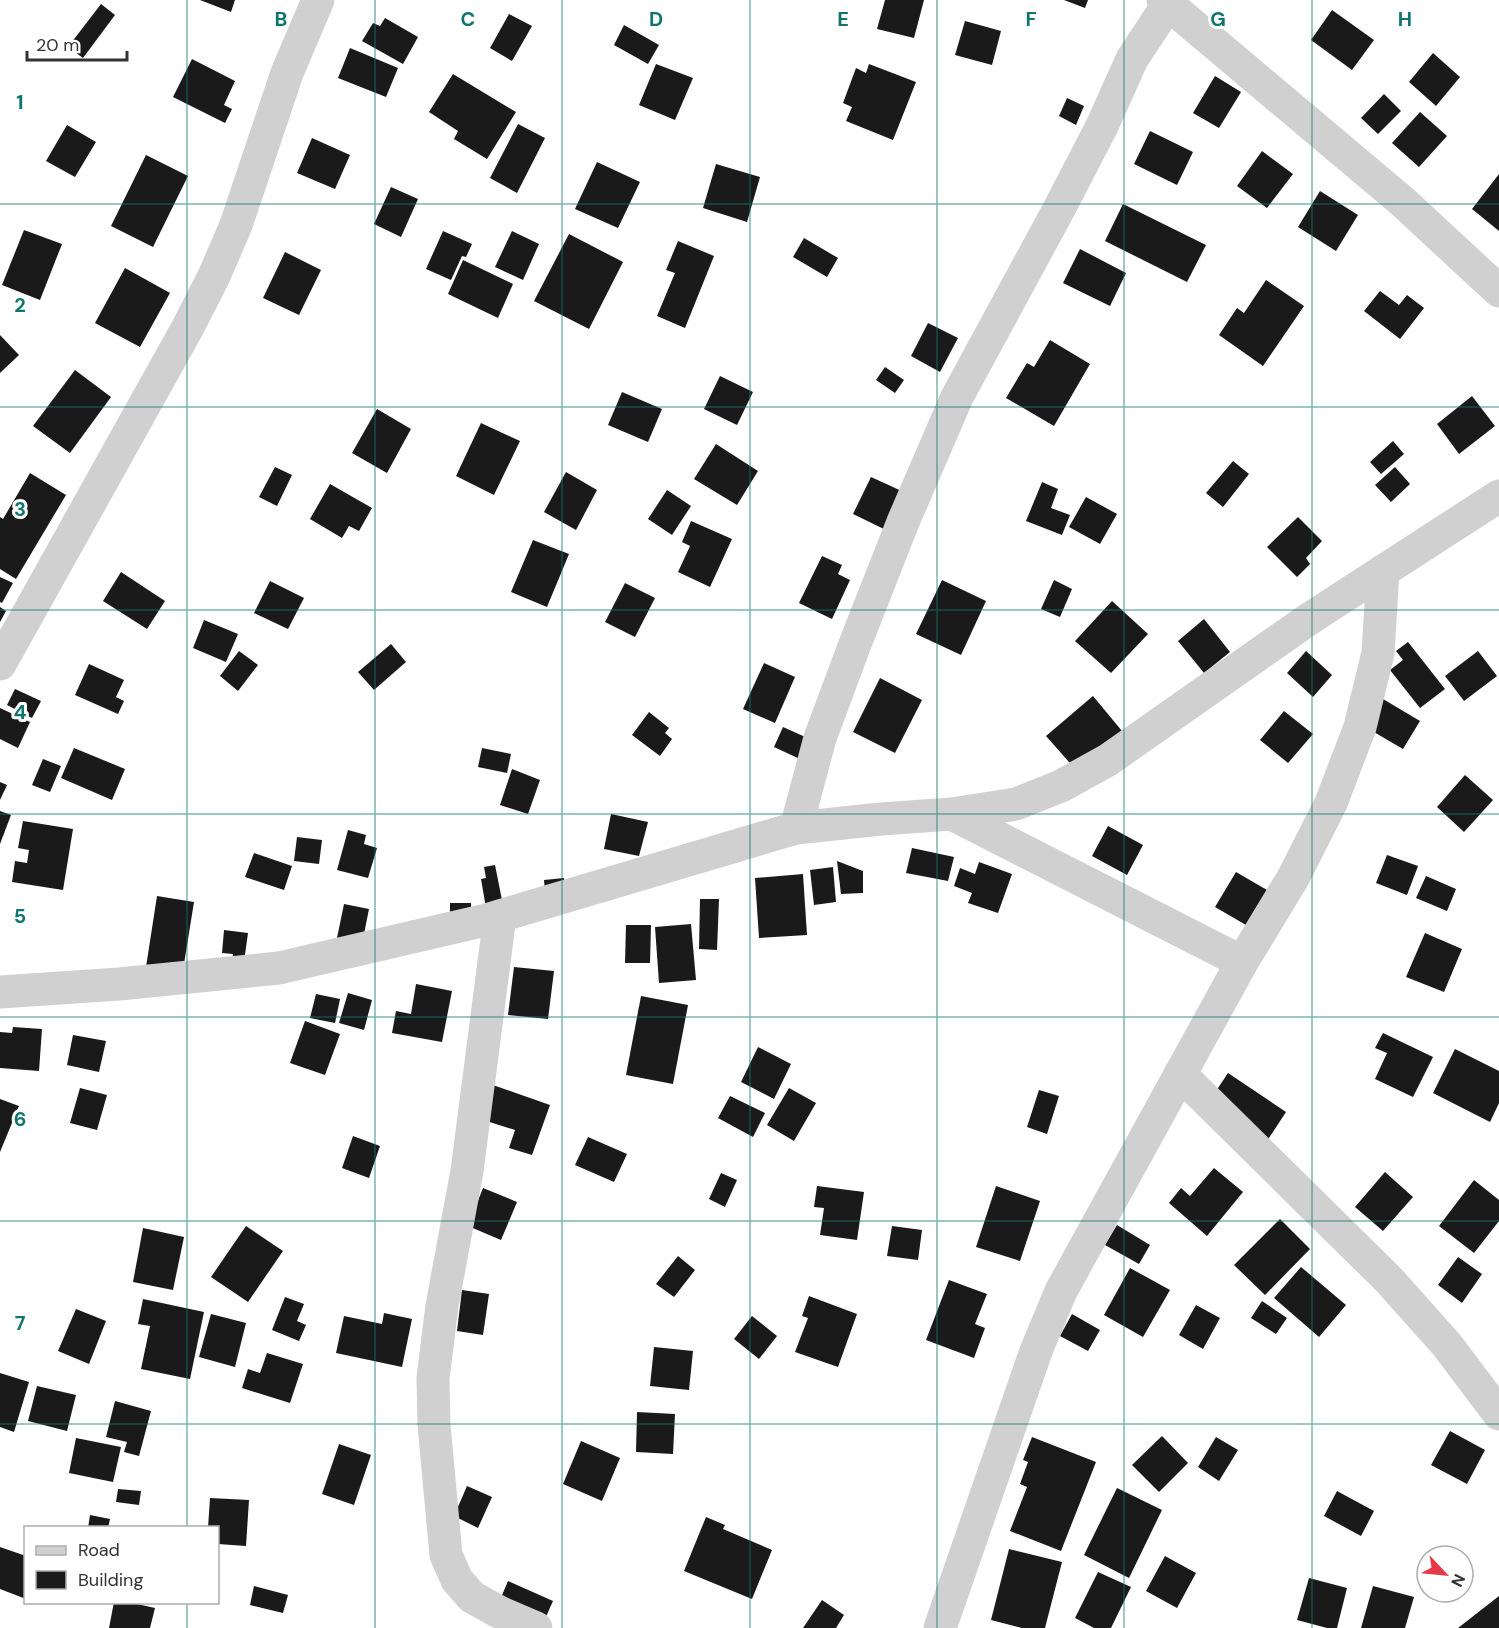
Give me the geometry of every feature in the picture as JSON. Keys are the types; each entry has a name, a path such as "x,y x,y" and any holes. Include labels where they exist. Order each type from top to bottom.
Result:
{"street":[{"path":"0,664 189,327 214,276 236,225 287,73 318,0"},
{"path":"796,828 820,738 855,644 903,522 957,398 1102,126 1132,59 1167,2 1403,202 1499,291"},
{"path":"0,992 120,984 279,968 500,916 796,828 952,814 1016,804 1061,786 1108,760 1309,620 1499,496"},
{"path":"940,1628 1036,1351 1061,1291 1242,962 1293,878 1326,812 1360,727 1378,653 1383,571"},
{"path":"952,814 1242,962"},
{"path":"500,916 467,1171 441,1317 433,1378 434,1425 446,1556 457,1580 472,1597 517,1621 536,1628"},
{"path":"1180,1074 1389,1280 1447,1345 1499,1414"}],"building":[{"path":"200,0 235,0 231,12"},
{"path":"885,0 924,0 914,38 877,29"},
{"path":"1064,0 1088,0 1085,8"},
{"path":"101,4 115,15 83,58 68,47"},
{"path":"1332,10 1374,40 1352,70 1311,40"},
{"path":"509,14 532,26 512,61 490,48"},
{"path":"385,18 418,37 403,64 362,41 373,23 380,26"},
{"path":"965,21 1001,31 992,65 955,55"},
{"path":"624,25 659,45 648,64 614,45"},
{"path":"350,48 398,68 386,97 338,78"},
{"path":"1433,53 1460,77 1436,106 1409,82"},
{"path":"192,59 235,81 224,105 232,109 225,123 173,97"},
{"path":"656,64 693,78 675,120 639,105"},
{"path":"869,64 916,82 893,140 846,121 852,107 843,103 856,68 866,73"},
{"path":"453,74 516,112 487,159 454,139 458,131 429,112"},
{"path":"1215,76 1241,92 1219,128 1193,113"},
{"path":"1384,94 1401,111 1378,134 1361,118"},
{"path":"1067,98 1084,106 1076,125 1059,116"},
{"path":"1420,112 1447,136 1419,167 1392,143"},
{"path":"518,124 545,138 517,193 490,178"},
{"path":"67,125 96,142 75,177 46,161"},
{"path":"1150,131 1193,152 1177,185 1134,164"},
{"path":"312,138 350,155 335,189 297,173"},
{"path":"1262,151 1293,174 1267,208 1237,186"},
{"path":"146,155 188,176 153,247 111,226"},
{"path":"597,162 640,182 618,228 575,209"},
{"path":"716,164 760,177 747,222 703,208"},
{"path":"1499,174 1499,231 1472,209"},
{"path":"391,187 418,199 401,237 374,224"},
{"path":"1320,191 1358,215 1336,251 1298,227"},
{"path":"1123,204 1206,245 1187,282 1105,241"},
{"path":"24,230 62,244 40,300 2,285"},
{"path":"443,231 472,244 466,257 462,256 451,280 426,269"},
{"path":"512,231 539,244 523,280 495,267"},
{"path":"569,234 623,262 589,329 534,301"},
{"path":"804,238 838,258 827,277 793,257"},
{"path":"678,241 714,256 685,328 657,316 675,273 666,270"},
{"path":"1080,249 1126,273 1110,306 1063,283"},
{"path":"285,252 321,270 299,315 263,298"},
{"path":"463,260 513,284 498,318 448,294"},
{"path":"125,268 170,293 140,347 95,323"},
{"path":"1266,280 1304,306 1263,366 1219,335 1237,308 1244,313"},
{"path":"1380,291 1399,305 1407,295 1424,308 1400,339 1364,311"},
{"path":"928,323 958,338 940,372 911,356"},
{"path":"0,335 19,355 0,373"},
{"path":"1050,340 1090,364 1054,426 1006,398 1027,363 1034,367"},
{"path":"885,367 904,380 895,393 876,380"},
{"path":"75,370 111,397 70,453 33,426"},
{"path":"720,376 753,392 737,425 704,409"},
{"path":"622,392 662,409 648,442 608,425"},
{"path":"1472,396 1495,426 1459,454 1437,424"},
{"path":"377,409 411,429 387,473 352,453"},
{"path":"481,423 520,441 494,495 456,476"},
{"path":"1393,441 1404,454 1381,474 1370,462"},
{"path":"716,444 758,471 737,505 694,479"},
{"path":"1233,461 1249,474 1223,507 1206,493"},
{"path":"275,467 292,475 277,506 259,497"},
{"path":"1395,467 1410,484 1391,502 1375,485"},
{"path":"566,472 597,490 576,530 544,512"},
{"path":"30,473 66,495 16,579 0,569 0,517 3,519"},
{"path":"871,477 906,493 888,531 853,514"},
{"path":"1042,482 1058,489 1051,508 1070,515 1062,535 1026,521"},
{"path":"330,484 372,508 359,531 349,526 342,538 310,519"},
{"path":"667,490 691,506 672,535 648,519"},
{"path":"1086,497 1117,514 1100,544 1069,527"},
{"path":"1298,517 1322,541 1306,558 1310,564 1297,577 1267,547"},
{"path":"691,521 732,539 710,587 678,572 690,546 682,542"},
{"path":"533,540 569,554 547,607 511,592"},
{"path":"822,556 842,565 838,574 850,580 832,619 799,603"},
{"path":"121,572 165,601 147,629 103,601"},
{"path":"0,577 13,583 2,603 0,602"},
{"path":"942,580 986,601 961,655 916,634"},
{"path":"1054,580 1072,589 1060,617 1041,609"},
{"path":"270,581 304,598 288,629 254,613"},
{"path":"625,583 655,598 635,637 605,622"},
{"path":"1112,601 1148,634 1111,673 1075,641"},
{"path":"0,607 6,611 0,622"},
{"path":"1204,619 1230,652 1204,673 1178,641"},
{"path":"204,620 238,634 226,662 193,648"},
{"path":"1408,642 1445,689 1420,708 1390,670 1403,660 1396,651"},
{"path":"391,644 406,662 374,690 358,672"},
{"path":"239,651 258,665 238,691 220,676"},
{"path":"1306,651 1332,675 1313,697 1287,673"},
{"path":"1478,651 1497,676 1464,701 1445,676"},
{"path":"764,663 795,677 775,723 743,709"},
{"path":"89,664 124,680 116,697 124,701 118,714 75,695"},
{"path":"880,678 922,700 895,753 853,732"},
{"path":"15,689 41,701 32,718 7,705"},
{"path":"1093,696 1122,731 1076,770 1046,736"},
{"path":"1383,699 1420,721 1403,749 1367,728"},
{"path":"0,708 30,722 18,748 0,739"},
{"path":"1284,711 1313,734 1288,763 1260,740"},
{"path":"649,712 669,728 665,733 672,739 660,756 632,735"},
{"path":"783,727 812,740 802,760 774,747"},
{"path":"74,748 125,769 112,800 61,778"},
{"path":"482,748 511,754 507,773 478,767"},
{"path":"43,759 61,766 50,792 32,785"},
{"path":"512,769 540,780 528,814 500,805"},
{"path":"1465,775 1493,800 1464,832 1437,807"},
{"path":"0,782 7,785 0,800"},
{"path":"0,811 11,815 0,844"},
{"path":"611,814 648,822 639,856 604,849"},
{"path":"23,821 73,829 63,890 12,882 15,861 27,863 29,850 18,848"},
{"path":"1108,826 1143,845 1127,875 1092,856"},
{"path":"348,830 366,835 364,844 377,848 368,878 337,870"},
{"path":"297,837 322,840 319,864 294,861"},
{"path":"912,848 954,857 948,881 906,873"},
{"path":"254,853 292,866 284,890 245,877"},
{"path":"1387,855 1418,866 1407,895 1376,883"},
{"path":"837,861 863,871 863,893 841,894"},
{"path":"979,862 1012,874 998,913 968,903 972,893 954,886 960,868 975,874"},
{"path":"495,865 503,905 486,908 481,879 486,878 484,867"},
{"path":"833,867 836,902 814,905 810,870"},
{"path":"1236,872 1267,890 1246,925 1215,907"},
{"path":"803,874 807,935 759,938 755,878"},
{"path":"1426,876 1456,889 1447,911 1416,898"},
{"path":"564,878 566,901 546,903 544,880"},
{"path":"157,896 194,902 184,964 171,962 170,970 146,967"},
{"path":"700,899 719,899 717,950 699,949"},
{"path":"450,903 471,903 472,928 450,928"},
{"path":"344,904 369,909 362,944 337,938"},
{"path":"691,924 696,980 659,983 655,927"},
{"path":"626,925 651,925 650,963 625,963"},
{"path":"224,930 248,933 243,969 231,968 233,954 222,953"},
{"path":"1425,933 1462,949 1444,992 1406,977"},
{"path":"514,967 554,971 548,1019 508,1015"},
{"path":"416,984 452,991 442,1042 392,1033 396,1011 411,1014"},
{"path":"348,993 372,1000 364,1030 339,1023"},
{"path":"316,994 340,999 335,1023 310,1018"},
{"path":"641,996 688,1005 673,1084 626,1075"},
{"path":"305,1021 340,1034 325,1075 290,1063"},
{"path":"13,1027 42,1029 39,1071 0,1068 0,1032 12,1033"},
{"path":"1383,1033 1433,1057 1413,1097 1375,1079 1387,1053 1375,1048"},
{"path":"73,1035 106,1041 99,1072 67,1065"},
{"path":"758,1047 791,1064 774,1099 741,1082"},
{"path":"1455,1049 1499,1071 1499,1103 1490,1122 1433,1093"},
{"path":"1228,1073 1286,1112 1267,1141 1208,1103"},
{"path":"490,1084 550,1105 532,1155 509,1148 515,1130 477,1118"},
{"path":"80,1088 107,1095 97,1130 70,1123"},
{"path":"789,1088 816,1103 794,1141 767,1125"},
{"path":"1039,1090 1059,1096 1047,1134 1027,1127"},
{"path":"730,1096 765,1113 753,1137 718,1118"},
{"path":"0,1099 19,1106 0,1152"},
{"path":"353,1136 380,1146 369,1178 342,1168"},
{"path":"588,1137 627,1154 614,1182 575,1165"},
{"path":"1214,1168 1243,1192 1207,1236 1169,1203 1181,1188 1190,1196"},
{"path":"1385,1172 1413,1197 1383,1231 1355,1207"},
{"path":"721,1173 737,1180 725,1207 709,1199"},
{"path":"1474,1180 1499,1200 1499,1221 1474,1253 1439,1226"},
{"path":"817,1186 864,1192 857,1240 820,1235 824,1208 814,1207"},
{"path":"996,1186 1040,1201 1020,1261 976,1247"},
{"path":"483,1188 517,1202 501,1240 468,1226"},
{"path":"1280,1219 1310,1249 1265,1295 1234,1265"},
{"path":"1117,1225 1150,1245 1139,1264 1105,1245"},
{"path":"246,1226 283,1251 248,1302 211,1277"},
{"path":"892,1226 922,1230 918,1260 887,1256"},
{"path":"143,1228 184,1237 173,1290 133,1282"},
{"path":"678,1256 695,1270 674,1297 656,1284"},
{"path":"1458,1257 1482,1274 1462,1303 1438,1285"},
{"path":"1301,1267 1346,1305 1319,1337 1274,1298"},
{"path":"1130,1268 1170,1290 1143,1337 1104,1315"},
{"path":"949,1280 987,1294 975,1324 985,1328 974,1358 926,1340"},
{"path":"462,1290 489,1294 483,1335 457,1331"},
{"path":"809,1296 857,1314 838,1367 795,1352 808,1318 802,1316"},
{"path":"285,1297 304,1304 297,1321 306,1325 299,1341 272,1330"},
{"path":"143,1299 204,1312 190,1379 141,1369 150,1326 138,1324"},
{"path":"1262,1301 1287,1318 1276,1334 1251,1318"},
{"path":"1196,1305 1220,1318 1203,1349 1179,1335"},
{"path":"76,1309 106,1321 89,1364 58,1351"},
{"path":"384,1313 412,1319 402,1367 336,1353 344,1316 382,1324"},
{"path":"211,1314 246,1323 235,1367 199,1357"},
{"path":"1072,1314 1100,1330 1088,1351 1060,1336"},
{"path":"752,1316 777,1336 759,1359 734,1339"},
{"path":"654,1347 693,1351 689,1390 650,1386"},
{"path":"267,1353 303,1364 290,1403 242,1388 248,1369 260,1373"},
{"path":"0,1373 29,1382 14,1432 0,1427"},
{"path":"37,1386 76,1395 67,1431 28,1421"},
{"path":"115,1401 151,1411 139,1456 124,1452 127,1442 106,1437"},
{"path":"637,1412 675,1414 673,1454 636,1452"},
{"path":"1450,1431 1485,1450 1467,1484 1431,1465"},
{"path":"1162,1436 1188,1463 1159,1492 1132,1465"},
{"path":"1032,1437 1096,1462 1061,1551 1010,1531 1027,1487 1020,1484 1028,1462 1023,1460"},
{"path":"1216,1437 1238,1450 1219,1481 1198,1467"},
{"path":"76,1438 121,1447 113,1482 69,1473"},
{"path":"581,1441 620,1458 602,1501 563,1484"},
{"path":"339,1444 371,1455 354,1505 322,1494"},
{"path":"467,1486 492,1497 478,1528 454,1516"},
{"path":"1117,1488 1162,1510 1129,1578 1084,1555"},
{"path":"118,1489 141,1491 139,1505 116,1502"},
{"path":"1337,1491 1374,1511 1361,1536 1324,1516"},
{"path":"210,1498 249,1500 246,1546 219,1544 219,1526 208,1526"},
{"path":"90,1515 110,1519 108,1526 88,1526"},
{"path":"706,1517 725,1525 723,1529 772,1550 752,1599 684,1571"},
{"path":"0,1547 24,1555 24,1598 0,1589"},
{"path":"1009,1549 1062,1562 1045,1628 1022,1628 991,1620"},
{"path":"1165,1556 1196,1573 1177,1608 1146,1591"},
{"path":"1098,1572 1131,1587 1111,1628 1094,1628 1075,1618"},
{"path":"1309,1578 1347,1588 1337,1628 1327,1628 1297,1620"},
{"path":"508,1581 553,1601 541,1628 497,1607"},
{"path":"254,1586 288,1595 283,1613 250,1605"},
{"path":"1373,1586 1414,1597 1405,1628 1361,1628"},
{"path":"1499,1596 1499,1628 1458,1628"},
{"path":"822,1600 844,1615 836,1628 803,1628"},
{"path":"114,1604 137,1604 155,1608 150,1628 109,1628"}]}
